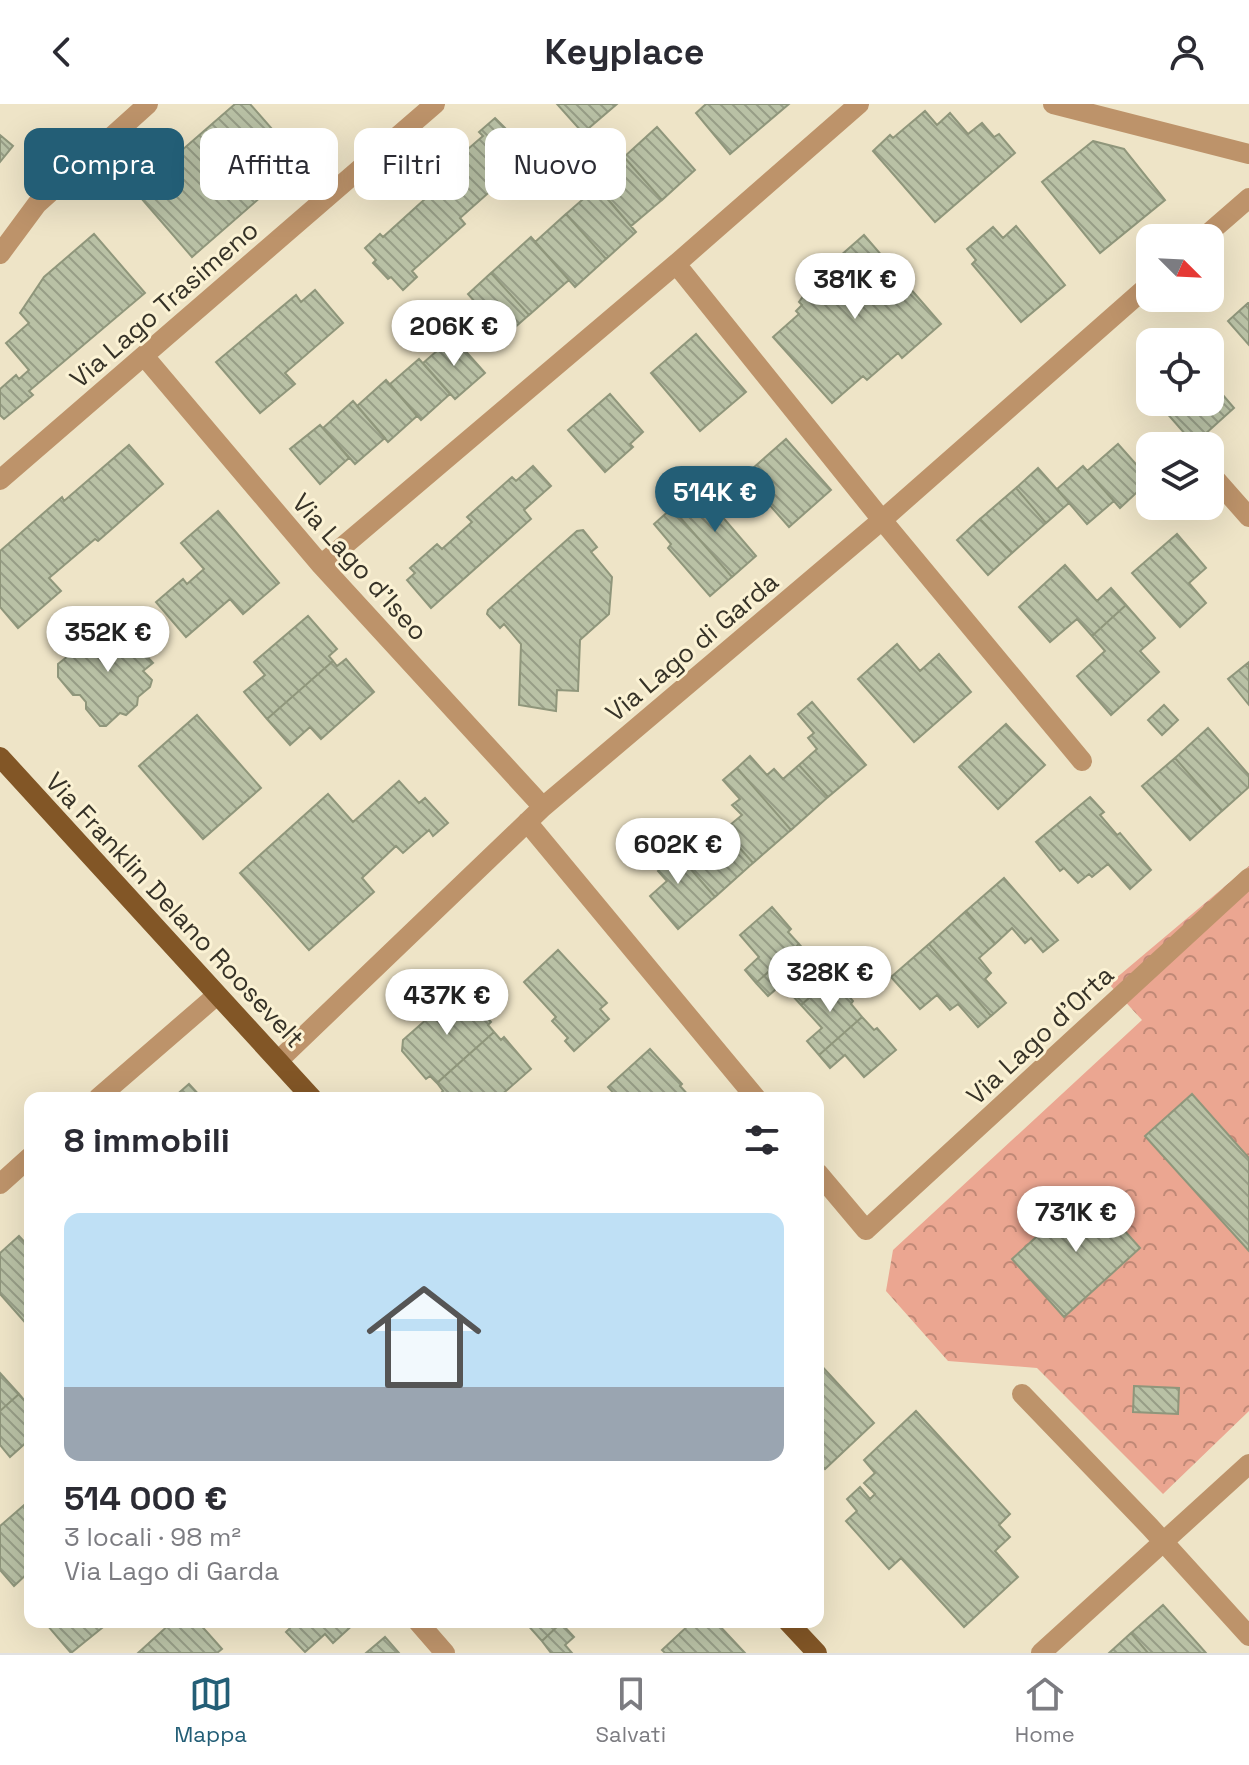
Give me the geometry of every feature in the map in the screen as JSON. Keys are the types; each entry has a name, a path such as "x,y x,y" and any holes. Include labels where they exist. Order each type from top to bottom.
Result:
{"main road":[{"name":"Via Franklin Delano Roosevelt","path":"0,757 307,1092"},
{"path":"794,1628 817,1653"}],"street":[{"path":"0,254 37,204 148,104"},
{"name":"Via Lago Trasimeno","path":"0,480 435,104"},
{"path":"321,565 676,264 859,104"},
{"path":"1053,104 1249,154"},
{"path":"1219,224 1249,198"},
{"path":"676,264 882,520 1082,761"},
{"name":"Via Lago di Garda","path":"279,1060 543,807 882,520 1136,296"},
{"name":"Via Lago d'Iseo","path":"144,356 321,565 543,807"},
{"path":"1224,489 1249,517"},
{"path":"527,822 751,1092"},
{"name":"Via Lago d'Orta","path":"824,1180 866,1230 1249,878"},
{"path":"105,1092 217,995"},
{"path":"0,1184 24,1171"},
{"path":"1022,1394 1249,1636"},
{"path":"1041,1653 1249,1464"},
{"path":"423,1628 445,1653"}],"green space":[{"path":"1249,866 1249,1411 1163,1494 1037,1368 948,1361 886,1291 893,1250 1142,1020 1109,984"}],"building":[{"path":"235,104 250,104 271,128 207,128"},
{"path":"557,104 617,104 589,128 579,128"},
{"path":"706,104 789,104 730,154 696,113"},
{"path":"925,111 937,125 950,113 968,134 982,123 994,137 999,134 1015,153 935,222 873,151"},
{"path":"495,118 505,128 485,128 485,196 460,218 465,224 412,271 417,277 403,290 373,263 376,260 365,248 380,234 383,237 424,200 469,200 469,148 483,136 479,132"},
{"path":"657,127 695,170 662,200 626,159 626,155"},
{"path":"200,134 200,200 257,200 192,257 143,200 184,200 184,148"},
{"path":"0,135 13,146 0,162"},
{"path":"1093,141 1124,149 1165,200 1100,253 1042,182"},
{"path":"626,159 662,200 631,226 609,200 626,200"},
{"path":"582,200 608,200 636,232 606,259 566,214"},
{"path":"566,214 606,259 575,287 535,242"},
{"path":"1016,226 1065,285 1021,322 972,264 976,260 967,249 993,227 1003,238"},
{"path":"94,234 145,293 29,391 33,395 4,419 0,415 0,389 16,375 19,379 29,370 6,343 29,323 20,313 44,277"},
{"path":"864,235 941,324 902,358 898,353 867,380 863,376 832,403 773,337 799,314 796,311 802,305 799,302 809,288 807,285"},
{"path":"531,237 569,280 529,315 491,273"},
{"path":"491,273 529,315 505,336 468,294"},
{"path":"315,290 343,323 285,373 295,384 260,413 216,362 296,295 301,302"},
{"path":"1249,303 1249,345 1228,321"},
{"path":"696,334 746,392 700,431 651,373"},
{"path":"453,337 485,373 455,399 423,363"},
{"path":"419,359 450,394 421,420 390,384"},
{"path":"386,380 417,416 388,442 357,406"},
{"path":"610,394 643,432 630,444 633,447 605,472 568,430"},
{"path":"1224,396 1234,408 1207,432 1183,432 1169,416 1224,416"},
{"path":"353,401 385,438 355,464 323,428"},
{"path":"320,425 349,458 320,484 290,449"},
{"path":"786,439 831,490 789,527 744,476"},
{"path":"1118,444 1136,464 1136,493 1120,508 1087,471"},
{"path":"129,445 163,484 98,541 95,539 49,578 61,591 18,628 0,607 0,551"},
{"path":"533,466 551,486 524,510 531,519 431,608 407,580 415,573 410,568 437,544 442,549 472,522 467,517 512,477 516,481"},
{"path":"1083,466 1114,501 1087,524 1057,489"},
{"path":"1038,468 1069,503 1046,523 1016,488"},
{"path":"1016,488 1046,523 1012,553 980,519"},
{"path":"692,491 710,511 714,507 756,556 732,577 672,508"},
{"path":"672,508 732,577 710,596 668,548 671,544 654,524"},
{"path":"218,511 279,583 243,614 230,599 186,637 156,602 183,579 187,584 204,569 181,543"},
{"path":"980,519 1012,553 988,575 957,540"},
{"path":"583,530 597,547 591,552 612,577 609,614 580,640 578,691 557,690 556,711 519,705 521,644 504,624 500,628 487,614 488,610 577,531"},
{"path":"1177,534 1206,568 1189,583 1206,603 1180,627 1132,573"},
{"path":"1065,565 1097,601 1111,588 1126,605 1092,636 1077,619 1050,642 1019,607"},
{"path":"1126,605 1155,638 1140,651 1159,672 1111,715 1077,676 1105,651 1092,636"},
{"path":"308,616 337,649 329,656 333,661 267,719 244,692 265,675 254,662"},
{"path":"112,618 153,663 143,671 152,680 150,687 138,697 137,705 126,715 120,713 106,726 100,726 86,709 86,702 80,695 73,695 58,677 58,664 73,652 80,653 103,634 103,625"},
{"path":"897,644 920,671 939,654 971,692 914,742 858,679"},
{"path":"346,659 374,692 321,739 310,727 290,745 267,719 333,661 337,666"},
{"path":"1249,662 1249,705 1228,679"},
{"path":"812,702 866,765 828,797 799,765 817,749 808,738 814,733 798,714"},
{"path":"1164,705 1178,720 1162,735 1148,720"},
{"path":"197,715 261,788 203,839 139,766"},
{"path":"1006,724 1045,765 998,809 959,767"},
{"path":"1208,728 1249,775 1249,787 1222,811 1175,758"},
{"path":"750,756 767,775 774,769 783,779 799,765 828,797 791,830 737,768"},
{"path":"1175,758 1222,811 1190,840 1142,786"},
{"path":"737,768 791,830 753,863 724,830 742,815 732,805 740,799 723,780"},
{"path":"399,781 419,803 425,798 448,823 433,836 429,830 403,853 396,846 362,878 374,892 309,950 240,873 328,794 353,822"},
{"path":"1090,797 1104,812 1100,815 1117,835 1120,833 1151,870 1130,889 1108,864 1092,877 1089,874 1078,883 1064,868 1060,871 1036,842"},
{"path":"675,822 692,841 699,835 708,845 724,830 753,863 715,897 661,835"},
{"path":"661,835 715,897 678,929 650,896 667,881 658,871 665,864 648,845"},
{"path":"1004,878 1058,940 1043,952 1031,938 1025,943 1012,928 995,944 966,911"},
{"path":"772,907 799,944 756,983 745,970 759,957 740,935"},
{"path":"966,911 995,944 979,958 991,973 985,979 1006,1003 991,1016 929,944"},
{"path":"799,944 833,977 801,1005 782,984 768,996 756,983"},
{"path":"929,944 991,1016 978,1027 958,1004 950,1010 937,995 920,1009 891,977"},
{"path":"558,950 607,1003 600,1009 609,1019 574,1051 565,1041 568,1038 552,1021 556,1017 524,982"},
{"path":"833,977 862,1017 819,1055 807,1041 822,1028 801,1005"},
{"path":"461,989 491,1022 488,1025 494,1032 437,1083 430,1076 426,1079 402,1051 403,1040"},
{"path":"862,1017 874,1030 877,1028 896,1050 864,1077 845,1055 830,1068 819,1055"},
{"path":"494,1032 501,1040 504,1037 531,1069 505,1092 442,1092 437,1083"},
{"path":"650,1049 686,1092 613,1092 608,1087"},
{"path":"189,1084 196,1092 180,1092"},
{"path":"1192,1094 1249,1158 1249,1251 1145,1136"},
{"path":"1088,1190 1140,1248 1064,1317 1012,1259"},
{"path":"19,1236 24,1241 24,1321 0,1294 0,1253"},
{"path":"824,1369 874,1423 824,1468"},
{"path":"0,1373 19,1394 0,1411"},
{"path":"1134,1386 1179,1388 1178,1414 1133,1412"},
{"path":"19,1394 24,1400 24,1444 10,1457 0,1445 0,1411"},
{"path":"916,1411 1010,1514 999,1525 1010,1537 995,1551 1018,1577 964,1627 901,1558 889,1569 846,1521 857,1511 847,1499 860,1487 870,1499 875,1494 864,1483 875,1473 864,1460"},
{"path":"24,1505 24,1577 14,1586 0,1570 0,1526"},
{"path":"1163,1605 1206,1653 1148,1653 1131,1633"},
{"path":"50,1628 102,1628 71,1653"},
{"path":"165,1628 203,1628 222,1649 217,1653 138,1653"},
{"path":"290,1628 349,1628 333,1643 325,1634 305,1652 286,1632"},
{"path":"530,1628 556,1628 542,1641"},
{"path":"556,1628 566,1628 574,1637 565,1645 572,1653 551,1653 542,1641"},
{"path":"686,1628 722,1628 745,1653 665,1653 662,1650"},
{"path":"1131,1633 1148,1653 1109,1653"},
{"path":"385,1637 399,1653 366,1653"}]}
